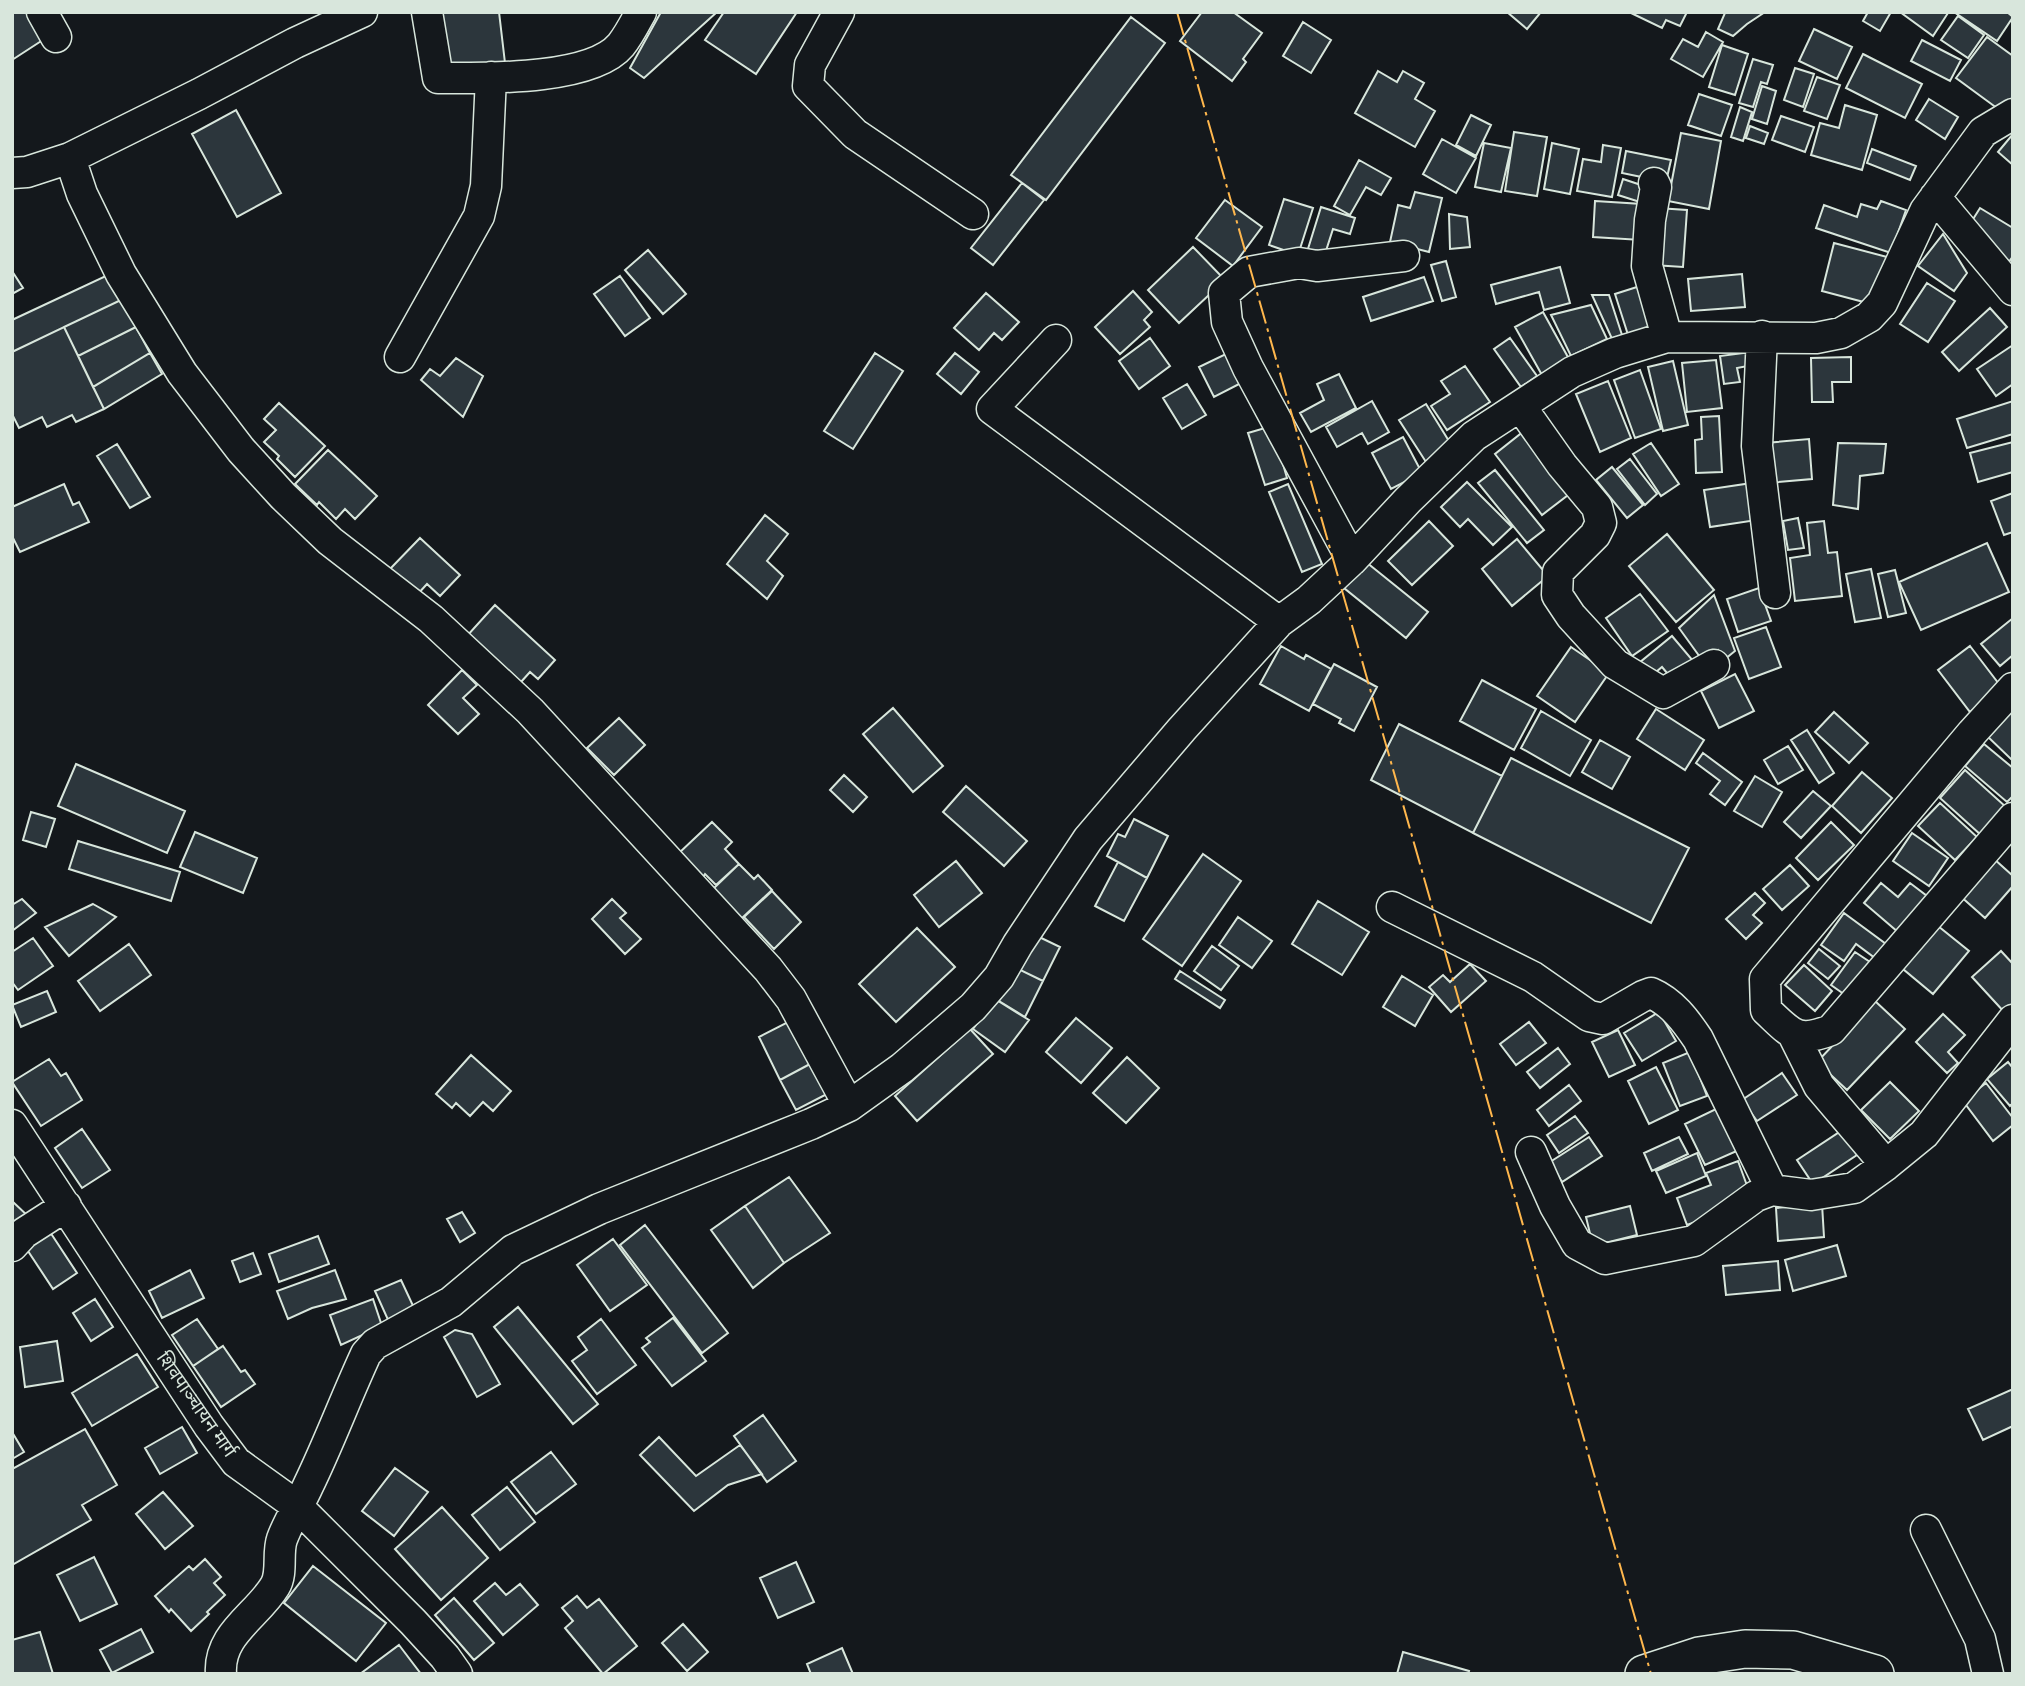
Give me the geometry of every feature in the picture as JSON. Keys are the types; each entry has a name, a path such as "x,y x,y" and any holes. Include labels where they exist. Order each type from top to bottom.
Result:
{"street":[{"path":"12,173 27,172 70,158 295,43 362,12"},
{"path":"427,12 438,78 491,77 571,70 601,61 621,46 641,12"},
{"path":"839,12 810,65 808,86 855,134 973,214"},
{"path":"400,357 479,216 486,186 491,77"},
{"path":"221,1674 220,1660 227,1644 277,1583 281,1541 308,1487 366,1354 374,1344 451,1302 513,1250 599,1209 762,1145 849,1106 902,1068 973,1007 999,977 1088,839 1182,729 1279,622 1309,600 1352,560 1408,499 1474,436 1572,372 1615,353 1667,337 1816,338 1841,333 1869,317 1882,303 1925,211 1983,132 2013,114"},
{"path":"70,158 82,194 121,274 182,373 240,450 330,541 431,620 530,711 768,969 791,999 849,1106"},
{"path":"1654,183 1656,187 1650,220 1647,266 1667,337"},
{"path":"1935,197 2013,290"},
{"path":"1352,560 1248,368 1227,322 1224,293 1249,272 1298,263 1317,266 1404,256"},
{"path":"1762,336 1757,446 1774,593"},
{"path":"1056,340 992,409 1279,622"},
{"path":"1521,407 1562,465 1597,507 1601,523 1595,535 1558,572 1557,595 1571,616 1615,664 1663,693 1714,665"},
{"path":"1886,1165 1819,1086 1793,1034 1766,1010 1765,979 2013,688"},
{"path":"1793,1034 1812,1037 1831,1030 2013,818"},
{"path":"1392,907 1533,977 1589,1016 1604,1019 1643,996 1651,993 1659,996 1684,1019 1698,1039 1772,1190"},
{"path":"1531,1152 1555,1206 1577,1244 1605,1259 1694,1241 1756,1196 1772,1190 1811,1195 1854,1188 1924,1134 2013,1020"},
{"name":"शिवपाञ्चायन मार्ग","path":"12,1125 208,1426 236,1462 297,1506 413,1622 457,1674"},
{"path":"12,1246 24,1233 66,1206"},
{"path":"1926,1530 1980,1639 1988,1674"},
{"path":"1644,1674 1699,1656 1745,1649 1793,1650 1875,1674"}],"building":[{"path":"38,12 52,34 12,60 12,13"},
{"path":"441,12 499,12 505,63 449,66"},
{"path":"661,12 717,12 644,78 630,68"},
{"path":"724,12 797,12 756,74 705,40"},
{"path":"1202,12 1233,12 1262,33 1243,59 1246,62 1232,81 1180,41"},
{"path":"1507,12 1541,12 1527,29"},
{"path":"1629,12 1687,12 1680,26 1666,20 1662,28"},
{"path":"1724,12 1765,12 1733,36 1718,29"},
{"path":"1868,12 1891,12 1880,31 1863,21"},
{"path":"1900,12 1947,12 1948,13 1933,36"},
{"path":"1954,12 2007,12 2013,17 1997,41"},
{"path":"1958,16 1984,35 1968,58 1941,40"},
{"path":"1131,17 1165,43 1046,200 1011,175"},
{"path":"1303,22 1331,40 1311,73 1283,56"},
{"path":"1814,29 1852,47 1837,79 1799,61"},
{"path":"1706,32 1723,42 1703,77 1671,59 1683,39 1698,47"},
{"path":"1987,37 2013,56 2013,104 2005,114 1956,78"},
{"path":"1922,40 1961,60 1950,81 1911,61"},
{"path":"1722,45 1748,54 1735,95 1709,87"},
{"path":"1863,54 1922,84 1905,118 1846,88"},
{"path":"1753,59 1773,65 1767,84 1761,82 1753,107 1739,103"},
{"path":"1795,68 1814,74 1803,107 1784,100"},
{"path":"1378,71 1397,82 1403,71 1424,83 1415,99 1435,111 1415,147 1355,113"},
{"path":"1817,77 1840,85 1827,119 1804,111"},
{"path":"1762,86 1776,91 1767,124 1752,119"},
{"path":"1699,94 1732,105 1721,136 1688,125"},
{"path":"1929,99 1958,117 1945,139 1916,120"},
{"path":"1845,105 1877,115 1862,170 1811,155 1820,123 1839,128"},
{"path":"1740,107 1752,112 1743,141 1731,137"},
{"path":"236,110 281,193 237,217 192,134"},
{"path":"1471,115 1491,125 1476,156 1456,145"},
{"path":"1781,116 1814,127 1805,152 1772,140"},
{"path":"1750,126 1768,133 1764,144 1746,138"},
{"path":"1514,132 1547,137 1537,196 1505,191"},
{"path":"1681,133 1721,141 1709,209 1668,201"},
{"path":"2013,134 2013,165 1998,152"},
{"path":"1442,139 1476,158 1456,193 1423,174"},
{"path":"1484,143 1511,148 1501,192 1475,187"},
{"path":"1552,143 1579,149 1570,194 1544,189"},
{"path":"1603,145 1621,148 1612,197 1577,191 1583,159 1601,162"},
{"path":"1872,149 1916,166 1910,180 1867,163"},
{"path":"1626,151 1671,160 1666,182 1622,173"},
{"path":"1359,160 1391,178 1381,195 1366,187 1350,215 1334,206"},
{"path":"1623,179 1647,187 1643,203 1618,195"},
{"path":"1022,183 1044,200 993,265 971,248"},
{"path":"1415,192 1442,198 1429,252 1390,242 1398,205 1410,208"},
{"path":"1284,199 1313,208 1298,255 1269,245"},
{"path":"1225,200 1262,227 1233,266 1196,238"},
{"path":"1595,201 1642,204 1641,240 1593,237"},
{"path":"1881,201 1906,210 1891,253 1816,228 1824,205 1857,217 1861,204 1877,209"},
{"path":"1321,207 1355,218 1350,234 1333,229 1324,257 1307,252"},
{"path":"1657,208 1687,210 1683,267 1653,265"},
{"path":"1980,208 2013,228 2013,256 2004,269 1970,224"},
{"path":"1449,214 1467,217 1470,247 1450,249"},
{"path":"1943,234 1967,273 1954,291 1918,266"},
{"path":"1834,243 1887,257 1875,305 1822,291"},
{"path":"1193,247 1225,280 1179,323 1148,290"},
{"path":"648,250 686,294 663,314 625,270"},
{"path":"1446,261 1456,297 1442,301 1431,265"},
{"path":"1560,267 1570,303 1544,310 1539,292 1496,304 1491,285"},
{"path":"12,271 23,288 12,294"},
{"path":"110,274 123,299 12,352 12,320"},
{"path":"1742,274 1745,307 1691,311 1688,279"},
{"path":"620,276 650,318 625,336 594,294"},
{"path":"1424,277 1433,301 1371,321 1363,297"},
{"path":"1927,283 1955,301 1928,342 1900,324"},
{"path":"1640,286 1654,329 1629,338 1615,294"},
{"path":"1133,291 1152,312 1144,320 1150,327 1120,354 1095,327"},
{"path":"986,293 1019,322 1002,340 994,333 979,350 954,328"},
{"path":"1592,295 1609,295 1623,338 1613,341"},
{"path":"123,299 136,327 78,356 64,327"},
{"path":"1591,305 1607,339 1571,356 1551,315"},
{"path":"1990,308 2007,327 1959,371 1942,352"},
{"path":"1543,312 1569,359 1542,375 1515,327"},
{"path":"64,327 104,409 76,422 72,415 47,427 42,417 19,428 12,414 12,352"},
{"path":"136,327 150,353 93,387 78,356"},
{"path":"1150,338 1170,366 1139,389 1119,361"},
{"path":"1510,338 1537,376 1521,387 1494,349"},
{"path":"2013,345 2013,384 1996,396 1977,369"},
{"path":"1230,352 1245,381 1214,397 1199,367"},
{"path":"1751,352 1753,365 1737,368 1740,382 1724,384 1720,356"},
{"path":"150,353 162,374 104,409 93,387"},
{"path":"875,353 903,371 853,449 824,431"},
{"path":"955,353 979,372 961,394 937,374"},
{"path":"1851,357 1851,382 1832,382 1833,402 1812,402 1811,358"},
{"path":"456,358 483,376 463,417 421,380 430,369 440,376"},
{"path":"1716,360 1722,408 1687,412 1682,363"},
{"path":"1673,361 1688,425 1663,431 1648,367"},
{"path":"1465,366 1490,402 1447,430 1431,406 1450,394 1441,381"},
{"path":"1640,370 1661,429 1635,438 1614,380"},
{"path":"1339,374 1356,408 1311,432 1300,413 1324,400 1317,384"},
{"path":"1608,381 1631,438 1600,452 1576,394"},
{"path":"1187,384 1206,415 1182,429 1163,398"},
{"path":"1372,401 1389,432 1368,444 1362,433 1337,447 1326,427"},
{"path":"2013,401 2013,434 1967,448 1957,419"},
{"path":"279,403 325,446 295,477 264,442 276,430 264,419"},
{"path":"1426,404 1452,446 1426,462 1399,420"},
{"path":"1719,416 1722,472 1696,473 1695,440 1702,439 1701,417"},
{"path":"1272,426 1287,478 1265,485 1248,433"},
{"path":"1524,431 1572,492 1542,515 1495,454"},
{"path":"1403,437 1422,473 1391,489 1372,453"},
{"path":"1809,439 1812,479 1768,483 1765,443"},
{"path":"2013,442 2013,472 1978,482 1970,453"},
{"path":"1651,443 1679,484 1661,496 1633,454"},
{"path":"1838,443 1886,444 1883,473 1860,476 1858,509 1833,505"},
{"path":"117,444 150,497 130,508 97,456"},
{"path":"328,450 377,496 355,519 345,509 336,519 295,484"},
{"path":"1630,459 1657,494 1645,505 1617,469"},
{"path":"1612,467 1643,505 1627,518 1596,480"},
{"path":"1495,470 1544,530 1527,543 1478,483"},
{"path":"1467,482 1512,527 1493,545 1468,519 1460,527 1441,507"},
{"path":"1752,483 1757,520 1710,527 1704,490"},
{"path":"64,484 73,505 79,502 89,522 20,552 12,536 12,507"},
{"path":"1288,484 1322,564 1302,572 1269,492"},
{"path":"2013,493 2013,532 2004,535 1991,501"},
{"path":"765,515 788,534 767,561 783,576 767,599 727,564"},
{"path":"1798,518 1804,548 1788,550 1783,521"},
{"path":"1429,521 1453,546 1412,585 1388,561"},
{"path":"1824,521 1828,553 1837,552 1842,596 1795,601 1790,558 1810,555 1807,523"},
{"path":"1667,534 1714,590 1676,622 1629,566"},
{"path":"420,538 460,575 440,596 427,584 416,596 389,570"},
{"path":"1517,539 1548,576 1512,606 1482,569"},
{"path":"1987,543 2009,592 1921,630 1899,582"},
{"path":"1366,562 1428,612 1406,638 1344,588"},
{"path":"1871,569 1881,618 1855,622 1846,574"},
{"path":"1895,570 1906,613 1888,617 1878,574"},
{"path":"1759,588 1771,621 1738,632 1727,599"},
{"path":"1640,594 1668,631 1632,656 1606,618"},
{"path":"1714,595 1735,651 1725,659 1718,650 1705,664 1679,628"},
{"path":"495,605 555,660 538,679 530,672 521,682 487,651 466,637"},
{"path":"2013,618 2013,655 2000,666 1981,644"},
{"path":"1766,627 1781,667 1749,679 1734,638"},
{"path":"1672,636 1694,662 1672,679 1662,667 1650,677 1639,663"},
{"path":"1281,646 1304,659 1306,655 1331,669 1309,711 1260,684"},
{"path":"1970,646 2002,688 1970,712 1938,670"},
{"path":"1571,647 1609,673 1575,722 1537,696"},
{"path":"1334,664 1377,687 1354,731 1339,723 1341,719 1313,704"},
{"path":"462,670 477,685 463,698 479,714 458,734 428,705"},
{"path":"1735,674 1754,711 1719,728 1701,691"},
{"path":"1482,680 1536,709 1514,750 1460,721"},
{"path":"893,708 943,766 913,792 863,734"},
{"path":"1656,709 1704,740 1685,770 1637,739"},
{"path":"2013,709 2013,761 1986,735"},
{"path":"1541,711 1591,740 1570,776 1521,748"},
{"path":"1834,712 1868,743 1849,763 1815,732"},
{"path":"619,718 645,745 614,775 587,748"},
{"path":"1399,724 1502,776 1473,833 1371,780"},
{"path":"1807,730 1834,773 1819,783 1791,740"},
{"path":"1600,740 1630,757 1612,789 1582,772"},
{"path":"1984,744 2013,768 2013,796 2007,802 1965,766"},
{"path":"1788,746 1803,770 1778,784 1764,760"},
{"path":"1703,753 1742,782 1725,805 1710,794 1720,781 1696,763"},
{"path":"1511,758 1689,848 1651,923 1473,833"},
{"path":"76,764 185,811 167,853 58,806"},
{"path":"1965,770 2006,807 1981,835 1940,798"},
{"path":"1862,772 1892,798 1861,833 1832,806"},
{"path":"844,775 867,797 853,812 830,790"},
{"path":"1755,776 1782,792 1762,827 1734,811"},
{"path":"966,786 1027,841 1004,866 943,812"},
{"path":"1813,791 1831,806 1801,838 1784,822"},
{"path":"1940,803 1977,837 1955,860 1918,826"},
{"path":"31,812 55,819 46,847 23,840"},
{"path":"1134,819 1168,836 1147,878 1107,856 1118,834 1125,837"},
{"path":"712,822 732,842 725,849 739,864 716,885 705,874 703,877 679,853"},
{"path":"1831,822 1854,845 1818,880 1796,858"},
{"path":"195,832 257,858 243,893 180,867"},
{"path":"1912,833 1948,858 1929,886 1893,861"},
{"path":"78,841 180,872 171,901 69,869"},
{"path":"1203,854 1241,881 1182,966 1143,939"},
{"path":"1993,858 2013,876 2013,886 1985,918 1959,895"},
{"path":"956,861 982,893 939,927 914,895"},
{"path":"1118,862 1147,878 1124,921 1095,906"},
{"path":"739,864 754,879 758,875 772,890 741,919 713,889"},
{"path":"1790,865 1809,886 1782,910 1763,889"},
{"path":"1881,883 1898,897 1910,883 1927,896 1898,932 1864,903"},
{"path":"772,891 801,922 774,949 744,917"},
{"path":"1755,893 1765,903 1753,915 1762,923 1746,939 1726,919"},
{"path":"22,899 36,913 12,931 12,905"},
{"path":"612,899 626,913 620,918 641,939 625,954 592,919"},
{"path":"1318,901 1369,932 1342,975 1292,944"},
{"path":"93,904 116,917 69,956 45,927"},
{"path":"1844,913 1886,944 1875,958 1856,944 1844,961 1821,945"},
{"path":"1238,917 1272,941 1252,968 1219,945"},
{"path":"1938,926 1969,951 1933,994 1903,969"},
{"path":"917,928 955,967 896,1022 859,984"},
{"path":"1033,934 1060,947 1043,981 1016,968"},
{"path":"33,938 53,966 18,990 12,982 12,952"},
{"path":"129,944 151,975 100,1011 78,981"},
{"path":"1212,946 1239,966 1221,990 1194,971"},
{"path":"1819,949 1840,966 1828,979 1808,963"},
{"path":"2001,951 2013,964 2013,1007 2006,1014 1972,977"},
{"path":"1855,952 1873,964 1848,997 1831,985"},
{"path":"1470,964 1486,981 1451,1012 1429,987 1443,975 1450,982"},
{"path":"1804,965 1832,991 1815,1011 1785,985"},
{"path":"1016,968 1043,981 1025,1017 999,1001"},
{"path":"1180,971 1225,1000 1220,1008 1175,979"},
{"path":"1402,976 1433,995 1415,1026 1383,1007"},
{"path":"47,991 56,1012 21,1027 12,1005"},
{"path":"995,999 1029,1020 1005,1052 973,1029"},
{"path":"1875,1001 1905,1029 1847,1090 1817,1062"},
{"path":"1659,1012 1676,1041 1642,1061 1624,1033"},
{"path":"1943,1014 1965,1035 1948,1052 1958,1063 1947,1073 1916,1042"},
{"path":"1076,1018 1112,1048 1081,1083 1046,1052"},
{"path":"788,1022 810,1064 780,1080 759,1037"},
{"path":"1529,1022 1546,1043 1516,1065 1500,1044"},
{"path":"970,1029 993,1054 917,1121 895,1096"},
{"path":"1618,1030 1635,1065 1609,1077 1592,1042"},
{"path":"1558,1048 1570,1064 1540,1088 1527,1072"},
{"path":"1690,1052 1707,1096 1680,1106 1663,1063"},
{"path":"471,1055 511,1091 493,1111 483,1102 470,1116 456,1103 452,1108 436,1094"},
{"path":"1127,1057 1159,1088 1126,1123 1093,1093"},
{"path":"49,1059 61,1076 66,1073 82,1100 41,1126 12,1082"},
{"path":"2008,1062 2013,1068 2013,1103 2010,1106 1987,1079"},
{"path":"810,1064 827,1094 796,1110 780,1080"},
{"path":"1656,1067 1678,1110 1649,1124 1628,1081"},
{"path":"1782,1073 1797,1095 1757,1121 1742,1100"},
{"path":"1890,1082 1919,1111 1890,1139 1861,1110"},
{"path":"1986,1083 2013,1118 2013,1125 1993,1141 1963,1101"},
{"path":"1569,1085 1581,1101 1549,1126 1537,1110"},
{"path":"1718,1108 1739,1150 1705,1165 1685,1124"},
{"path":"1575,1116 1588,1133 1559,1153 1547,1135"},
{"path":"82,1129 110,1170 82,1188 55,1148"},
{"path":"1841,1131 1857,1155 1813,1184 1797,1160"},
{"path":"1589,1137 1602,1156 1562,1182 1550,1162"},
{"path":"1679,1137 1688,1154 1652,1171 1644,1153"},
{"path":"1697,1153 1706,1176 1666,1193 1656,1171"},
{"path":"1738,1161 1749,1191 1738,1206 1687,1225 1677,1198 1711,1185 1706,1173"},
{"path":"789,1177 830,1233 784,1263 745,1206"},
{"path":"12,1201 29,1217 12,1235"},
{"path":"1822,1204 1824,1237 1778,1241 1776,1208"},
{"path":"745,1206 784,1263 753,1288 711,1230"},
{"path":"1630,1206 1637,1235 1593,1246 1586,1217"},
{"path":"462,1212 475,1233 460,1242 447,1219"},
{"path":"645,1225 728,1333 702,1353 620,1245"},
{"path":"50,1232 77,1273 53,1289 26,1248"},
{"path":"318,1236 329,1264 279,1282 269,1254"},
{"path":"613,1239 647,1285 610,1311 577,1265"},
{"path":"1837,1245 1846,1276 1793,1291 1785,1260"},
{"path":"253,1253 261,1274 240,1282 232,1261"},
{"path":"1778,1261 1780,1290 1726,1295 1723,1266"},
{"path":"190,1270 204,1298 162,1318 149,1291"},
{"path":"335,1270 346,1299 312,1308 288,1319 277,1291"},
{"path":"401,1280 415,1310 389,1322 375,1291"},
{"path":"95,1299 113,1327 91,1341 73,1313"},
{"path":"373,1299 382,1326 341,1345 330,1315"},
{"path":"518,1307 598,1404 573,1424 494,1327"},
{"path":"673,1318 706,1361 672,1386 642,1348 650,1342 646,1338"},
{"path":"197,1319 218,1349 193,1366 172,1335"},
{"path":"601,1319 636,1365 597,1394 572,1361 587,1350 578,1337"},
{"path":"455,1330 472,1334 500,1384 477,1397 444,1337"},
{"path":"57,1341 63,1381 25,1387 20,1347"},
{"path":"223,1346 241,1372 245,1370 255,1384 221,1407 193,1366"},
{"path":"137,1354 158,1387 92,1426 72,1393"},
{"path":"2013,1389 2013,1426 1983,1440 1968,1409"},
{"path":"763,1415 796,1461 767,1482 734,1436"},
{"path":"182,1427 197,1453 160,1474 145,1448"},
{"path":"85,1429 117,1485 82,1505 91,1520 12,1565 12,1469"},
{"path":"12,1432 24,1452 12,1459"},
{"path":"659,1437 696,1476 740,1445 762,1474 728,1485 694,1511 640,1455"},
{"path":"551,1452 576,1484 536,1514 511,1482"},
{"path":"395,1468 428,1492 394,1536 362,1511"},
{"path":"507,1487 535,1522 500,1550 472,1515"},
{"path":"163,1492 193,1526 165,1549 136,1514"},
{"path":"442,1507 488,1558 441,1600 395,1549"},
{"path":"94,1557 117,1604 80,1621 57,1575"},
{"path":"205,1559 221,1577 214,1583 225,1595 191,1631 155,1596 189,1566 193,1570"},
{"path":"796,1562 814,1602 778,1618 760,1578"},
{"path":"313,1566 386,1623 356,1661 284,1603"},
{"path":"495,1583 506,1595 520,1584 538,1605 503,1635 474,1601"},
{"path":"577,1596 587,1608 599,1599 637,1646 603,1674 565,1628 573,1621 562,1608"},
{"path":"454,1598 494,1643 474,1660 435,1615"},
{"path":"683,1624 708,1652 687,1671 662,1643"},
{"path":"141,1629 153,1652 112,1673 100,1650"},
{"path":"40,1632 53,1674 12,1674 12,1640"},
{"path":"399,1645 421,1674 360,1674"},
{"path":"842,1648 853,1674 811,1674 807,1664"},
{"path":"1403,1652 1469,1671 1468,1674 1397,1674"}],"power":[{"path":"1177,12 1651,1674"}]}
